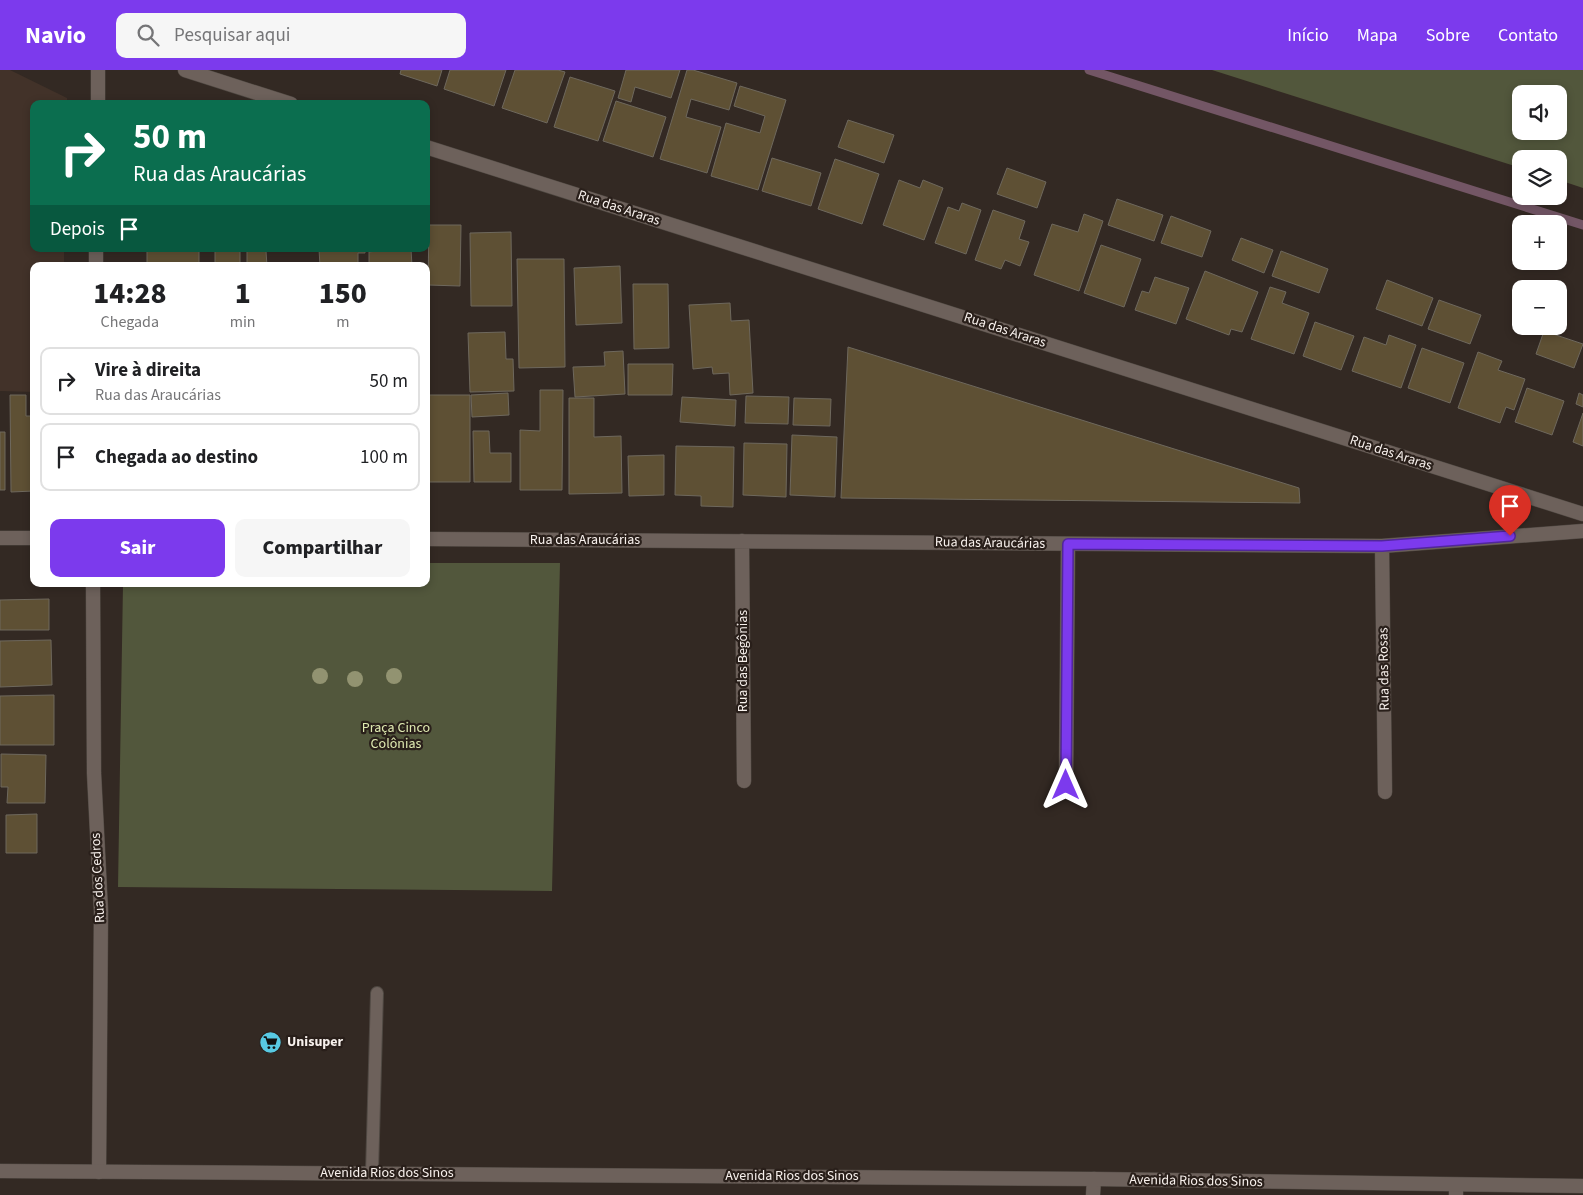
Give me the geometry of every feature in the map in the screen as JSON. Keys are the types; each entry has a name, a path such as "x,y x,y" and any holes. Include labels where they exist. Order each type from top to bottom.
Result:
{"street":[{"path":"98,70 98,100"},
{"path":"185,70 279,100"},
{"name":"Rua das Araras","path":"430,147 1583,514"},
{"name":"Rua das Araucárias","path":"430,539 1382,546 1583,530"},
{"path":"0,538 30,538"},
{"name":"Rua das Begônias","path":"742,541 744,781"},
{"path":"1066,785 1068,544"},
{"name":"Rua das Rosas","path":"1382,546 1385,792"},
{"name":"Rua dos Cedros","path":"93,587 94,773 101,911 99,1172"},
{"name":"Avenida Rios dos Sinos","path":"0,1171 1094,1179 1456,1190 1583,1186"},
{"path":"1093,1195 1094,1179"}],"lane":[{"path":"372,1173 377,993"}],"shaded area":[{"path":"0,70 10,70 67,98 67,100 30,100 30,252 64,252 64,262 30,262 30,392 0,391"}],"green space":[{"path":"1212,70 1583,70 1583,188 1567,183 1567,150 1512,150 1512,165"},
{"name":"Praça Cinco Colônias","path":"430,563 560,563 552,891 118,887 123,587 430,587"}],"building":[{"path":"401,70 442,70 437,86 400,74"},
{"path":"450,70 506,70 494,106 444,89"},
{"path":"515,70 558,70 565,72 547,123 502,108"},
{"path":"626,70 680,70 671,98 635,87 631,102 618,98"},
{"path":"687,70 693,70 737,83 729,110 691,99 686,117 721,127 707,173 660,159"},
{"path":"570,77 615,91 598,141 554,127"},
{"path":"740,86 786,100 758,190 711,176 726,123 760,133 765,116 734,106"},
{"path":"616,101 666,117 653,157 603,141"},
{"path":"848,120 894,135 884,163 838,147"},
{"path":"772,158 821,173 811,206 762,191"},
{"path":"835,159 879,174 862,224 818,209"},
{"path":"1007,168 1046,182 1037,208 997,194"},
{"path":"899,180 920,188 923,180 943,188 924,240 883,225"},
{"path":"1117,199 1163,215 1154,241 1108,225"},
{"path":"962,203 981,210 966,254 935,243 948,207 959,211"},
{"path":"993,210 1025,221 1019,239 1029,242 1020,266 1005,260 1001,269 975,260"},
{"path":"1084,214 1103,221 1079,291 1034,275 1052,224 1078,232"},
{"path":"1171,216 1211,231 1202,257 1161,243"},
{"path":"430,225 461,225 460,286 430,285 430,262 428,262"},
{"path":"511,232 512,306 471,306 470,233"},
{"path":"1241,238 1273,250 1264,273 1232,260"},
{"path":"1101,245 1141,259 1124,307 1084,293"},
{"path":"1281,251 1328,269 1319,293 1272,276"},
{"path":"147,252 199,252 199,262 147,262"},
{"path":"215,252 240,252 240,262 215,262"},
{"path":"247,252 266,252 267,262 247,262"},
{"path":"319,252 365,252 358,253 358,262 320,262"},
{"path":"369,252 411,252 412,262 369,262"},
{"path":"517,259 564,259 565,367 519,368"},
{"path":"620,266 622,323 576,325 574,268"},
{"path":"1205,271 1258,292 1242,332 1231,329 1229,335 1186,319"},
{"path":"1155,277 1189,288 1176,324 1135,310 1142,291 1149,293"},
{"path":"1387,280 1433,298 1422,326 1376,309"},
{"path":"633,284 668,284 669,348 634,349"},
{"path":"1270,287 1286,292 1282,303 1309,313 1294,354 1251,339"},
{"path":"1439,300 1481,315 1470,344 1428,329"},
{"path":"730,303 731,321 749,320 753,393 730,395 729,373 713,374 712,367 693,369 689,305"},
{"path":"1315,322 1354,336 1341,370 1303,356"},
{"path":"505,332 506,359 513,359 514,391 470,392 468,333"},
{"path":"1389,335 1416,345 1401,388 1352,371 1364,337 1386,345"},
{"path":"1543,335 1556,335 1583,344 1574,368 1536,354"},
{"path":"848,347 1299,488 1300,503 841,498"},
{"path":"1422,348 1464,363 1450,403 1408,388"},
{"path":"623,351 625,394 575,397 573,367 605,366 604,352"},
{"path":"1478,352 1502,361 1498,370 1525,379 1514,410 1506,407 1500,423 1458,408"},
{"path":"628,364 673,364 672,395 628,395"},
{"path":"1527,388 1564,401 1552,435 1515,422"},
{"path":"540,390 563,390 562,490 520,490 520,430 540,431"},
{"path":"508,393 509,415 472,417 471,395"},
{"path":"1579,393 1583,395 1583,407 1576,404"},
{"path":"10,395 26,395 26,416 30,416 30,491 11,492"},
{"path":"430,395 470,395 470,482 430,482"},
{"path":"746,396 789,397 788,424 745,423"},
{"path":"682,397 736,400 735,426 680,422"},
{"path":"569,398 594,398 594,437 621,436 622,493 569,494"},
{"path":"794,398 831,399 830,426 793,425"},
{"path":"1583,413 1583,446 1573,442"},
{"path":"473,431 489,431 490,453 511,453 511,482 474,482"},
{"path":"0,432 5,432 5,490 0,490"},
{"path":"792,435 837,437 835,497 790,495"},
{"path":"744,443 787,444 786,497 743,495"},
{"path":"676,446 734,447 733,507 701,506 701,496 675,495"},
{"path":"664,455 664,495 629,496 628,456"},
{"path":"49,599 49,630 0,630 0,600"},
{"path":"51,640 52,685 0,687 0,641"},
{"path":"54,695 54,745 0,745 0,696"},
{"path":"1,754 46,755 45,803 7,803 8,787 1,787"},
{"path":"37,814 37,853 6,853 6,815"}],"waterway":[{"path":"1089,70 1583,225"}],"place":[{"name":"Unisuper","path":"271,1042"}],"route":[{"path":"1066,785 1068,544 1382,546 1510,536"}]}
